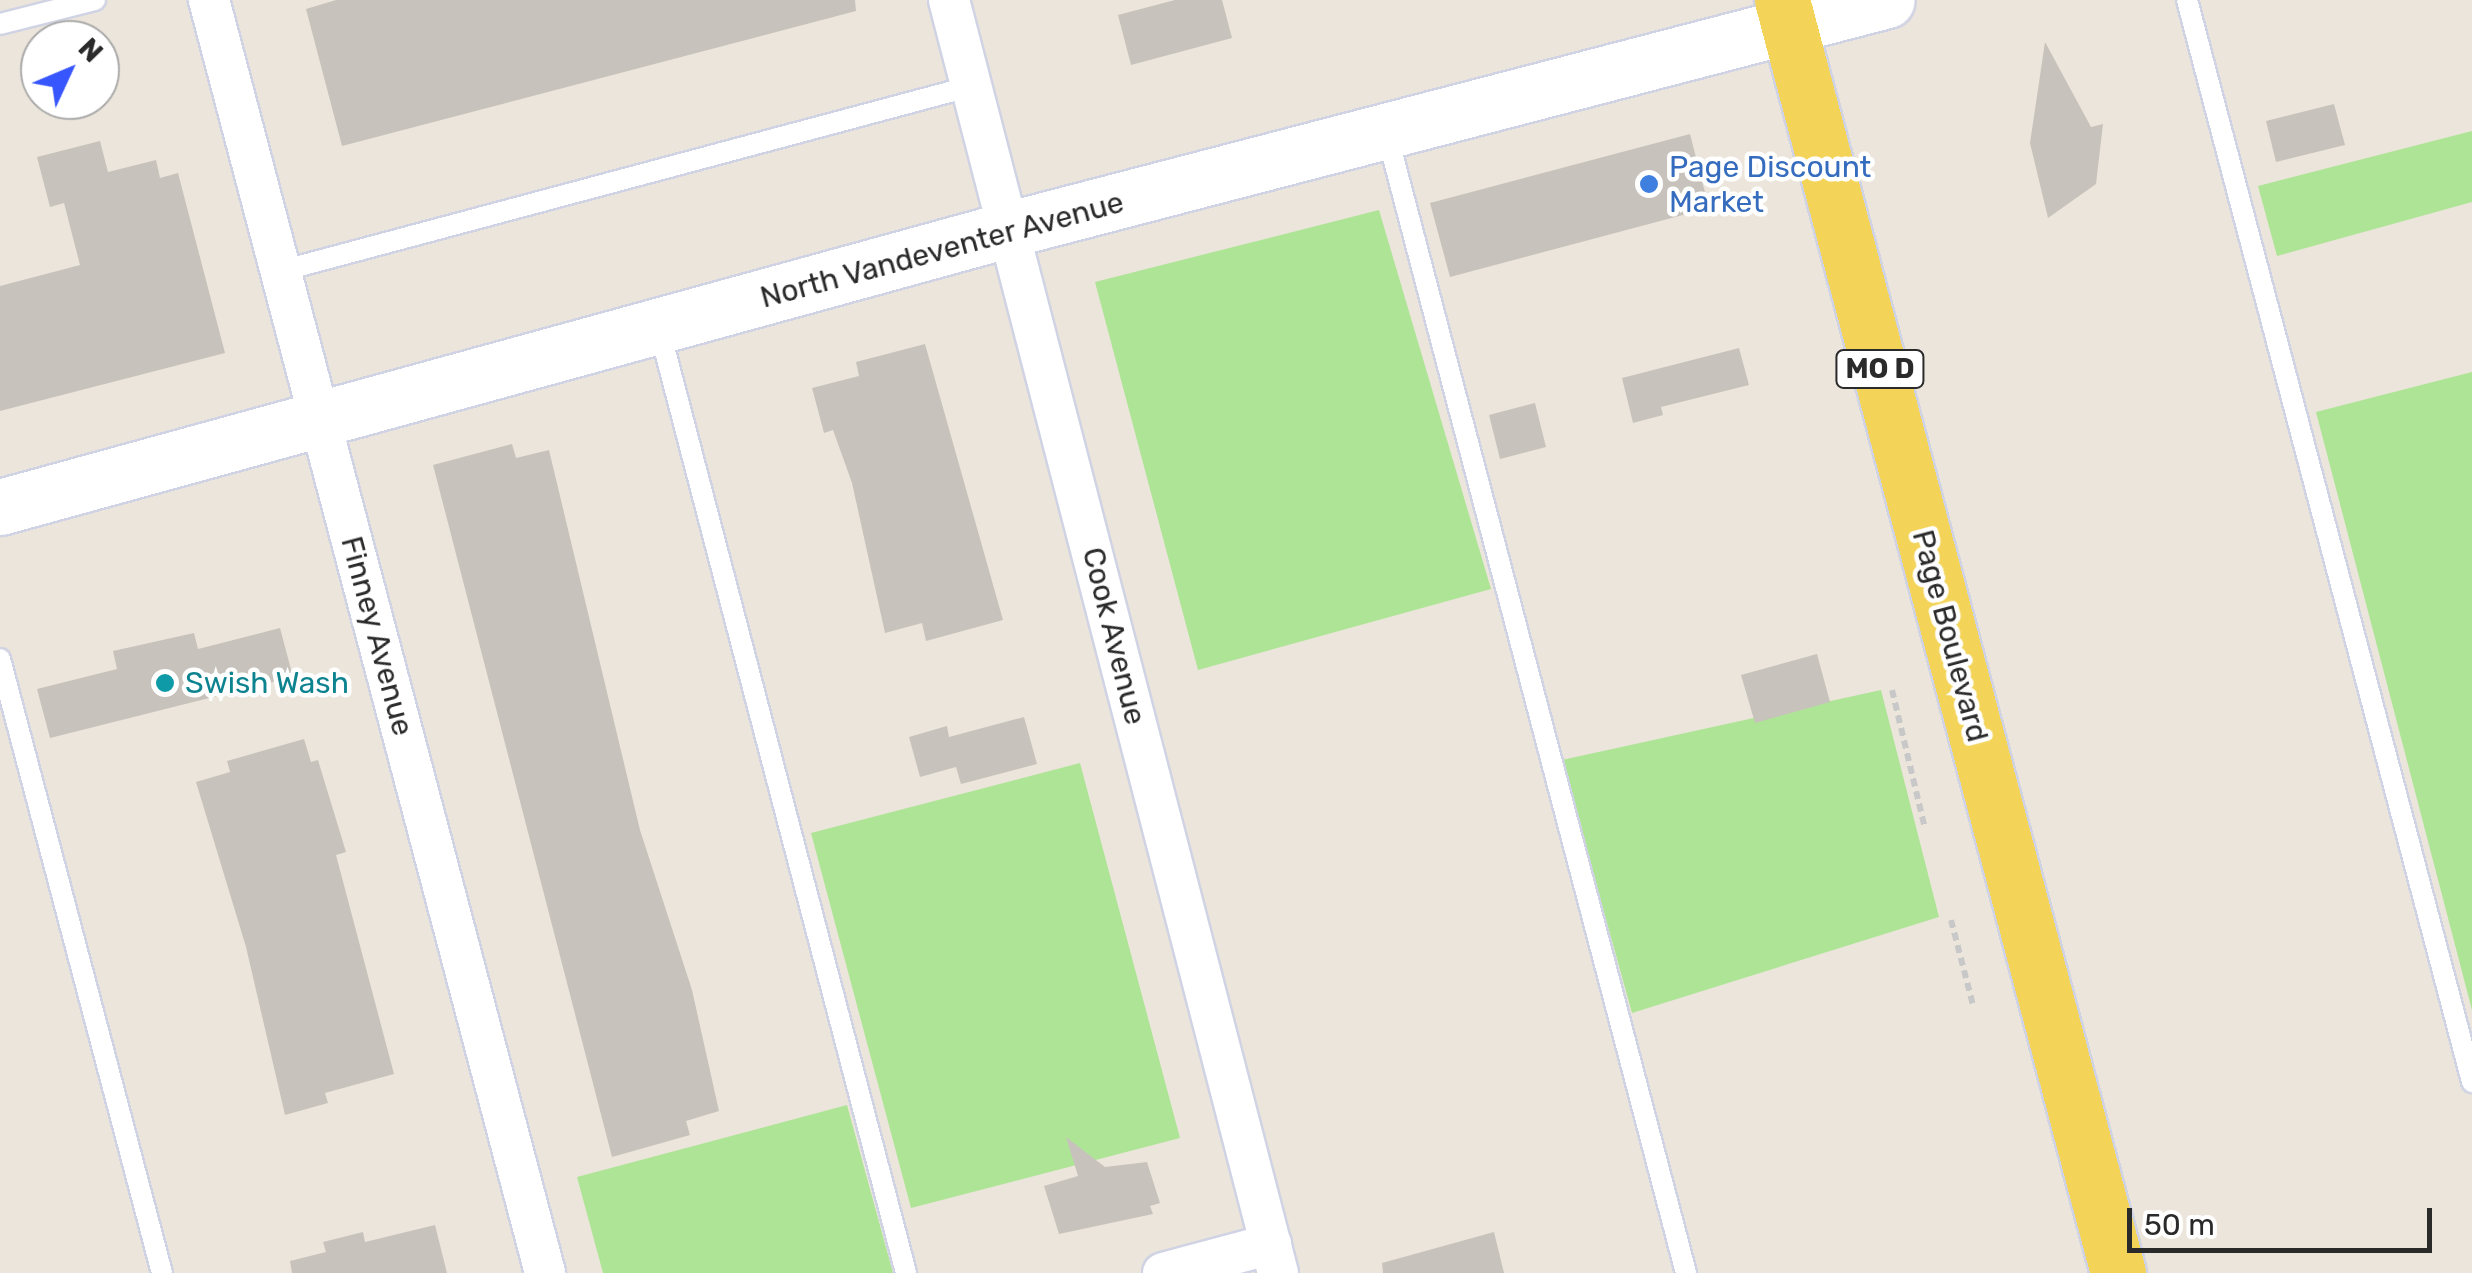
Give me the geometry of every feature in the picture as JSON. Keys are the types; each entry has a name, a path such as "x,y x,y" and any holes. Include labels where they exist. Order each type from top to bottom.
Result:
{"main road":[{"name":"North Vandeventer Avenue","path":"0,508 1010,229 1386,132 1785,13 1887,0"},
{"name":"Page Boulevard","path":"1785,13 2118,1273"}],"street":[{"name":"Finney Avenue","path":"210,0 545,1273"},
{"name":"Cook Avenue","path":"949,0 1274,1258"},
{"path":"1164,1273 1274,1258"}],"lane":[{"path":"0,24 95,0"},
{"path":"2187,0 2472,1082"},
{"path":"281,270 972,86"},
{"path":"1386,132 1686,1273"},
{"path":"659,328 906,1273"},
{"path":"0,659 162,1273"}],"path":[{"path":"1892,690 1925,828"},
{"path":"1951,920 1973,1005"}],"green space":[{"path":"2472,131 2472,202 2277,256 2258,186"},
{"path":"1379,210 1491,589 1198,670 1095,282"},
{"path":"2472,372 2472,1010 2316,412"},
{"path":"1881,690 1939,917 1632,1013 1562,760"},
{"path":"1080,763 1180,1138 911,1208 811,833"},
{"path":"847,1105 893,1273 603,1273 577,1177"}],"building":[{"path":"336,0 855,0 856,11 342,146 306,9"},
{"path":"1175,0 1222,0 1232,38 1131,65 1118,15"},
{"path":"2045,42 2091,127 2103,124 2096,184 2048,218 2030,143"},
{"path":"2334,104 2345,145 2276,162 2266,121"},
{"path":"1690,134 1709,208 1450,277 1430,203"},
{"path":"100,141 108,172 156,160 160,178 178,173 225,353 0,411 0,286 80,265 64,203 50,207 37,157"},
{"path":"925,344 1003,620 926,641 922,623 885,633 852,483 833,430 824,433 812,388 859,376 856,362"},
{"path":"1739,348 1749,385 1661,407 1663,415 1633,423 1622,378"},
{"path":"1535,403 1546,447 1500,459 1489,415"},
{"path":"512,444 516,458 549,450 640,830 692,990 719,1111 686,1121 690,1135 612,1157 433,465"},
{"name":"Swish Wash","path":"280,628 293,677 50,738 37,689 117,669 113,651 194,633 198,649"},
{"path":"1817,654 1830,702 1755,723 1741,675"},
{"path":"1024,717 1037,764 961,784 956,767 920,777 909,737 947,726 949,737"},
{"path":"304,739 311,762 318,760 346,852 336,855 394,1074 325,1093 328,1103 285,1115 246,947 196,782 230,772 227,761"},
{"path":"1066,1137 1105,1167 1147,1162 1160,1203 1150,1206 1153,1214 1059,1234 1044,1186 1078,1176"},
{"path":"435,1225 447,1273 292,1273 290,1261 326,1252 323,1242 363,1232 365,1242"},
{"path":"1494,1232 1504,1273 1383,1273 1382,1263"}],"place":[{"name":"Page Discount Market","path":"1649,184"},
{"name":"Swish Wash","path":"165,683"}]}
